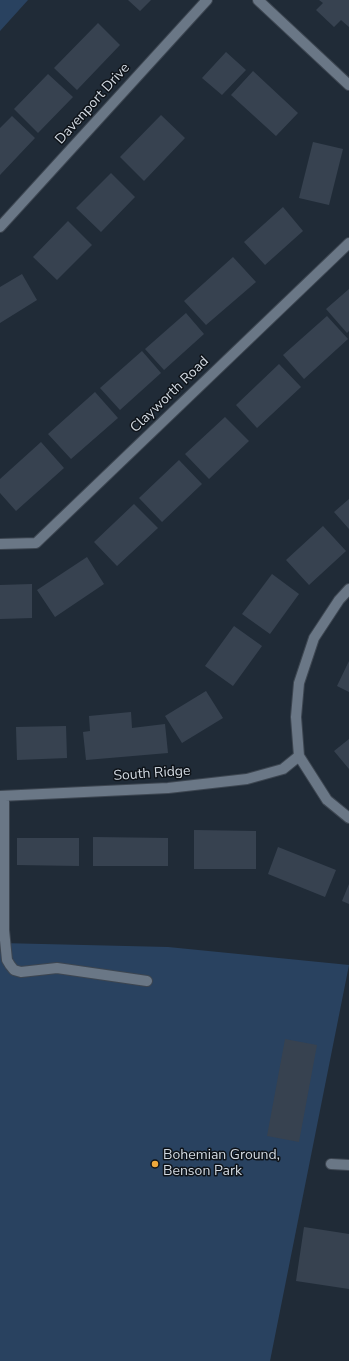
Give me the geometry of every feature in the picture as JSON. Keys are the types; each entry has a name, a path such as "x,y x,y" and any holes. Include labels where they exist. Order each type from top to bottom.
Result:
{"street":[{"name":"Davenport Drive","path":"0,227 207,0"},
{"path":"258,0 349,84"},
{"name":"Clayworth Road","path":"0,544 36,543 349,244"},
{"path":"349,590 339,600 314,638 299,683 296,717 299,756 327,800 349,818"},
{"name":"South Ridge","path":"2,796 168,788 247,779 282,769 299,756"},
{"path":"2,796 4,930 7,960 10,965 14,970 21,972 57,968 147,981"},
{"path":"331,1164 349,1165"}],"shaded area":[{"path":"0,0 28,0 0,31"},
{"name":"Bohemian Ground, Benson Park","path":"0,943 168,947 349,965 270,1361 0,1361"}],"building":[{"path":"128,0 151,0 140,11"},
{"path":"319,0 349,0 349,27 341,20 334,27 316,10 323,3"},
{"path":"98,23 120,45 77,90 54,68"},
{"path":"226,52 246,70 222,95 202,78"},
{"path":"253,71 298,113 276,136 231,95"},
{"path":"48,74 73,97 38,133 14,109"},
{"path":"161,115 185,138 144,181 120,157"},
{"path":"12,116 35,138 0,175 0,128"},
{"path":"313,142 343,149 329,205 299,198"},
{"path":"111,173 135,197 101,232 76,208"},
{"path":"283,207 303,231 265,265 244,242"},
{"path":"68,221 92,245 57,280 33,257"},
{"path":"233,257 256,282 206,325 184,301"},
{"path":"22,274 37,300 0,323 0,287"},
{"path":"349,289 349,331 347,333 326,309"},
{"path":"186,313 204,334 164,370 145,349"},
{"path":"327,316 348,339 304,379 283,355"},
{"path":"142,351 161,373 120,410 100,388"},
{"path":"279,364 301,387 257,428 236,405"},
{"path":"95,392 118,418 71,459 48,434"},
{"path":"225,417 249,441 209,479 185,454"},
{"path":"41,442 64,468 16,511 0,493 0,479"},
{"path":"179,460 202,484 162,522 139,498"},
{"path":"349,499 349,529 334,512"},
{"path":"134,504 158,528 117,566 94,542"},
{"path":"323,526 346,551 309,585 286,560"},
{"path":"87,557 104,584 55,617 37,590"},
{"path":"272,574 299,594 270,634 242,614"},
{"path":"32,584 32,618 0,619 0,585"},
{"path":"234,626 262,646 233,686 205,666"},
{"path":"349,661 349,692 337,686"},
{"path":"206,691 223,718 182,743 165,716"},
{"path":"131,712 132,728 165,724 168,753 86,760 83,732 90,731 89,716"},
{"path":"66,726 67,758 17,760 16,727"},
{"path":"349,739 349,769 334,751"},
{"path":"194,830 256,831 256,869 194,869"},
{"path":"93,837 168,838 168,866 93,866"},
{"path":"17,838 79,838 79,866 17,865"},
{"path":"278,847 336,870 325,897 268,874"},
{"path":"349,884 349,904 342,901"},
{"path":"285,1039 317,1045 299,1142 267,1136"},
{"path":"304,1227 349,1234 349,1289 296,1281"}],"place":[{"name":"Bohemian Ground, Benson Park","path":"155,1164"}]}
